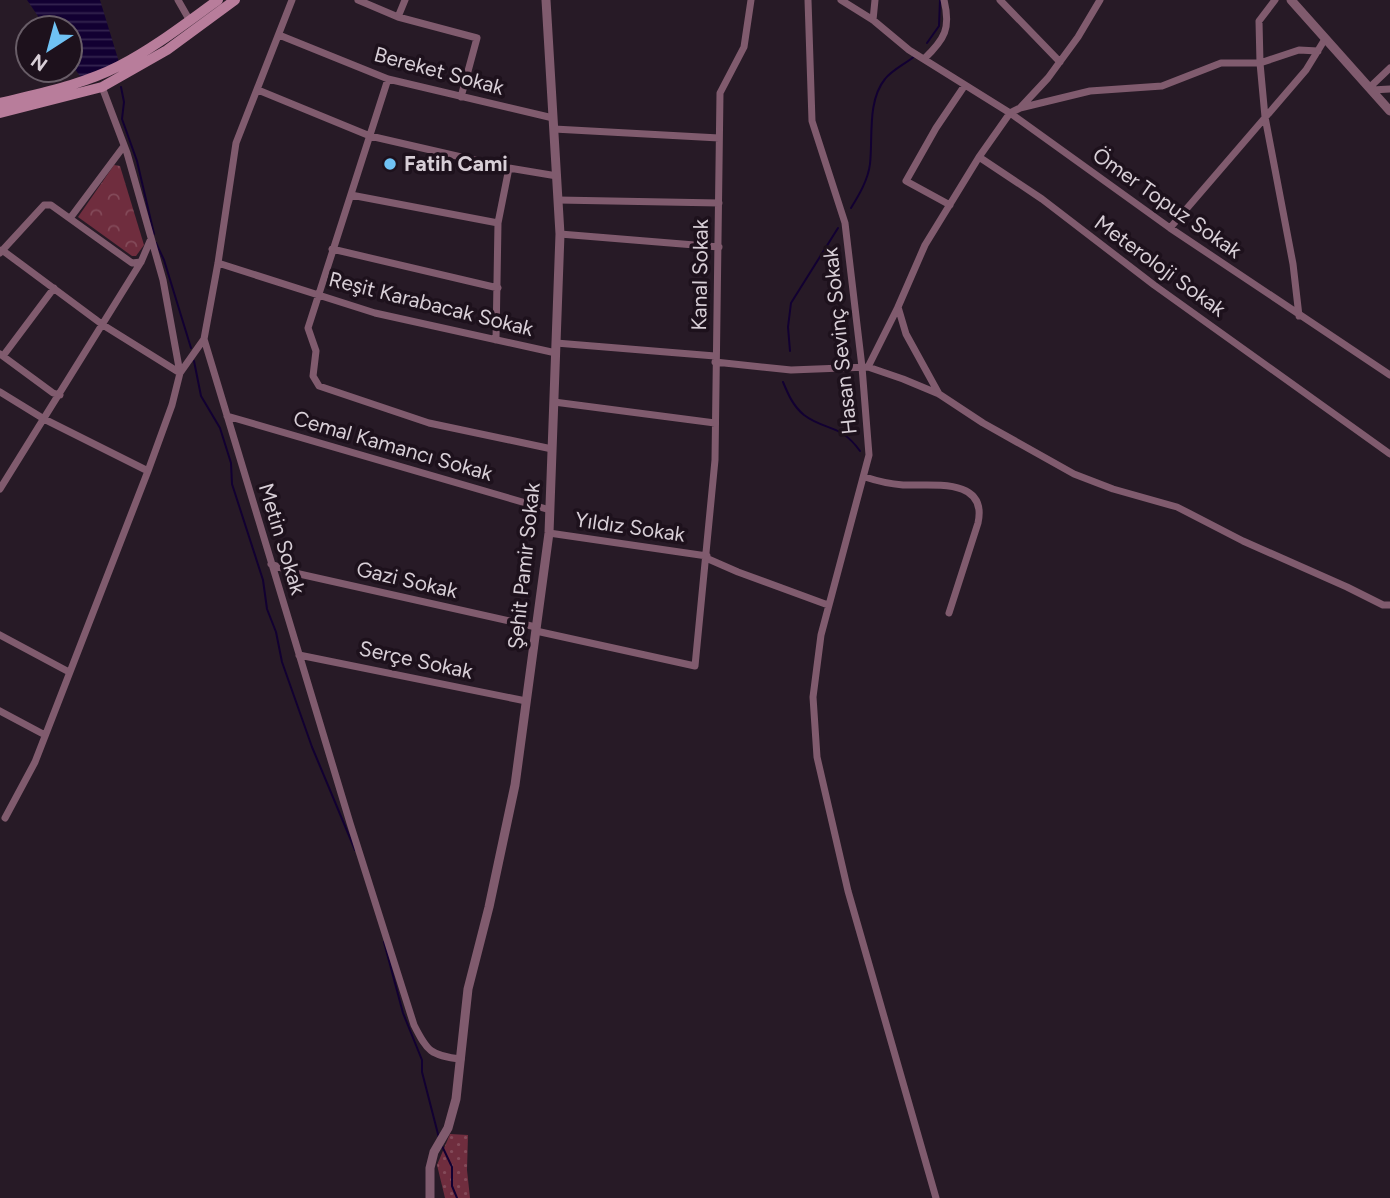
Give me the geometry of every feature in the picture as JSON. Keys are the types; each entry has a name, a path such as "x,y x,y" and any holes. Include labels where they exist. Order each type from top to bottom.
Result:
{"main road":[{"path":"0,103 63,88 118,67 162,41 218,0"},
{"path":"0,113 102,87 167,50 235,0"}],"street":[{"path":"178,0 190,21"},
{"name":"Metin Sokak","path":"292,0 236,143 204,339 414,1025 425,1049 443,1057 461,1059"},
{"path":"358,0 398,17 477,38 461,97"},
{"path":"398,17 405,0"},
{"name":"Şehit Pamir Sokak","path":"430,1198 430,1168 434,1152 448,1128 456,1099 468,989 508,821 549,533 560,234 546,0"},
{"name":"Kanal Sokak","path":"695,666 715,460 720,93 744,47 751,0"},
{"name":"Hasan Sevinç Sokak","path":"808,0 811,121 845,223 865,367 869,455 821,635 813,697 817,757 848,891 936,1198"},
{"name":"Ömer Topuz Sokak","path":"841,0 873,20 909,50 1010,113 1170,228 1390,375"},
{"path":"873,20 875,0"},
{"path":"924,60 947,27 949,19 944,0"},
{"path":"1000,0 1060,62"},
{"path":"1020,108 1060,62 1100,0"},
{"path":"1275,0 1259,21 1260,63 1265,117 1293,264 1299,316"},
{"path":"1290,0 1390,111"},
{"name":"Bereket Sokak","path":"279,34 388,79 553,124 719,138"},
{"path":"1170,228 1306,70 1325,39"},
{"path":"1318,51 1299,50 1260,63 1221,63 1162,86 1090,91 1020,108 1010,113 979,157 925,245 898,307 865,367 939,394 983,423 1074,474 1113,489 1177,507 1243,541 1348,586 1383,605 1390,604"},
{"path":"1371,89 1390,68"},
{"path":"388,79 308,328 316,351 313,376 319,386 429,423 552,449"},
{"path":"950,205 906,181 936,128 965,85"},
{"path":"102,87 124,146 163,280 180,373"},
{"path":"1371,89 1390,89"},
{"path":"258,90 370,136 509,168 557,176"},
{"path":"71,217 124,146"},
{"name":"Meteroloji Sokak","path":"979,157 1042,199 1154,285 1390,454"},
{"path":"496,340 498,223 509,168"},
{"path":"351,195 498,223"},
{"path":"558,200 719,203"},
{"path":"141,262 132,263 51,205 44,205 1,251 103,325 180,373"},
{"path":"560,234 719,247"},
{"path":"0,489 141,262 150,240"},
{"path":"332,249 498,289"},
{"name":"Reşit Karabacak Sokak","path":"218,262 375,313 496,340 556,348 715,359 791,370 865,367"},
{"path":"54,288 1,355 53,393 60,395"},
{"path":"898,307 906,334 939,394"},
{"path":"5,818 35,762 148,471 172,405 180,373 204,339"},
{"path":"0,392 44,419 148,471"},
{"path":"554,402 715,423"},
{"name":"Cemal Kamancı Sokak","path":"227,416 550,510"},
{"path":"0,472 7,477"},
{"path":"866,474 900,485 964,489 977,500 980,516 949,613"},
{"name":"Yıldız Sokak","path":"549,533 706,557 738,572 828,605"},
{"name":"Gazi Sokak","path":"271,564 295,573 695,666"},
{"path":"0,635 69,672"},
{"name":"Serçe Sokak","path":"299,654 526,701"},
{"path":"0,711 45,735"}],"green space":[{"path":"114,165 120,166 144,245 136,256 132,256 78,217"},
{"path":"450,1134 468,1135 467,1170 470,1198 445,1198 437,1165"}],"shaded area":[{"path":"27,0 100,0 119,62 84,78 84,14 36,14"}],"waterway":[{"path":"927,43 939,26 940,0"},
{"path":"851,208 869,170 873,109 879,88 891,73 915,56"},
{"path":"121,87 124,102 122,119 137,161 154,234"},
{"path":"790,351 788,327 791,303 838,228"},
{"path":"156,243 164,260 191,348"},
{"path":"194,361 201,396 220,428 231,463 232,484 263,580 267,609 276,632 282,662 312,747 355,850"},
{"path":"783,382 794,404 804,415 846,436 860,451"},
{"path":"384,942 403,1013 422,1060 422,1072 439,1138"},
{"path":"442,1146 452,1167 452,1186 457,1198"}],"place":[{"name":"Fatih Cami","path":"390,164"}]}
